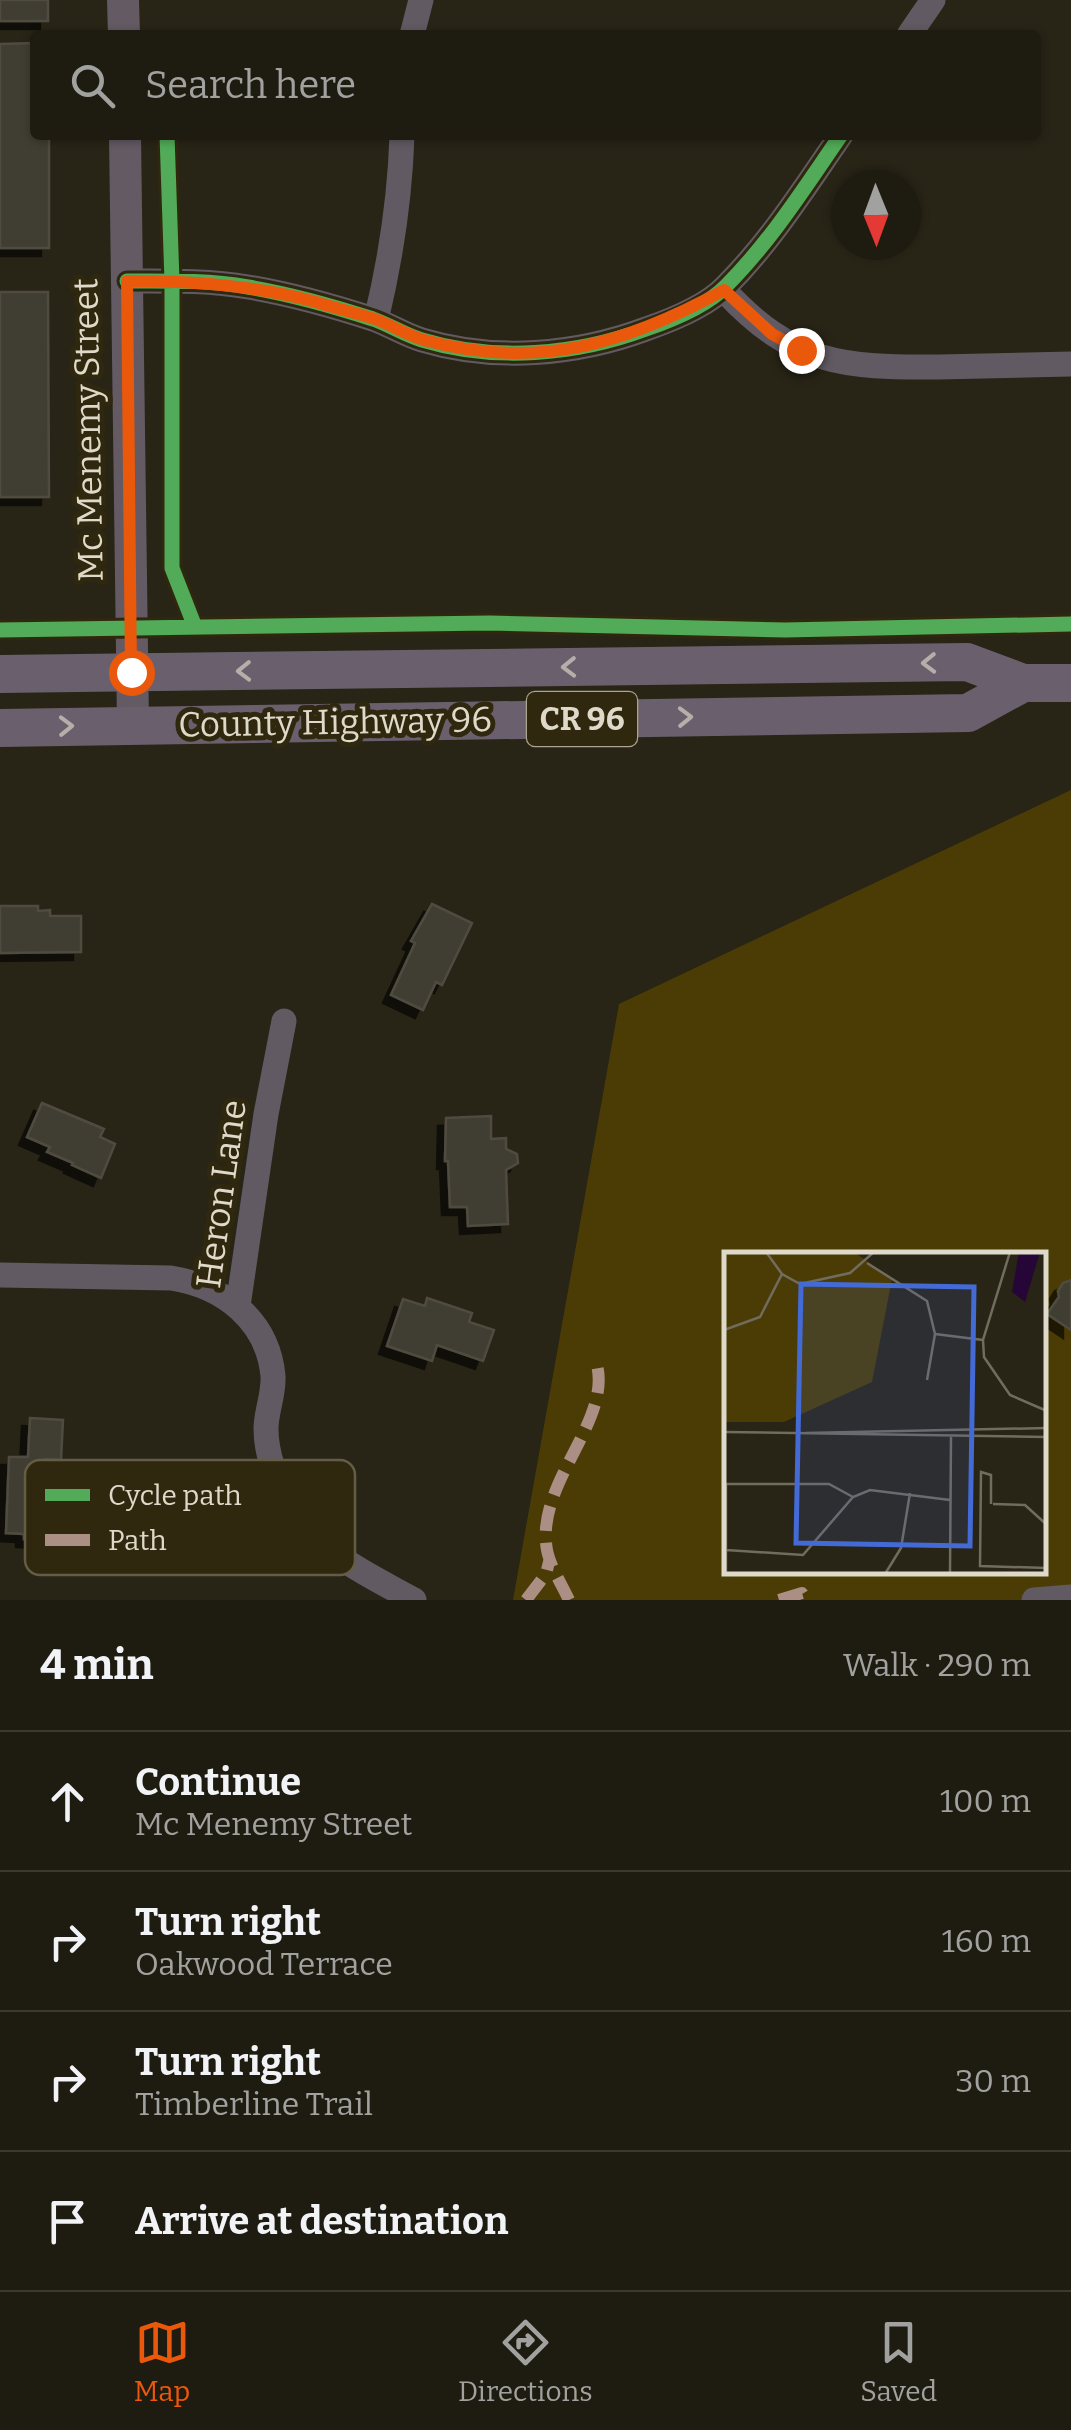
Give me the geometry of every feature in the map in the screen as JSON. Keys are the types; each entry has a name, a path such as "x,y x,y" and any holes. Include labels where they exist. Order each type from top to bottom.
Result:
{"main road":[{"name":"County Highway 96","path":"0,674 967,662 1023,683 1071,683"},
{"name":"County Highway 96","path":"0,728 968,713 1023,683"}],"street":[{"path":"124,0 124,30"},
{"path":"413,30 421,0"},
{"path":"912,30 933,0"},
{"name":"Mc Menemy Street","path":"125,140 133,725"},
{"path":"376,320 391,256 402,140"},
{"path":"127,281 185,280 248,287 376,320 422,340 474,350 522,353 570,349 622,338 668,321 724,290 786,216 838,140"},
{"path":"724,290 772,334 838,363 871,368 1071,364"},
{"name":"Heron Lane","path":"271,1460 266,1426 273,1375 255,1326 238,1306 284,1021"},
{"path":"0,1274 171,1278 193,1281 219,1292 238,1306"},
{"name":"Heron Lane","path":"355,1566 414,1600"},
{"path":"1034,1600 1071,1597"}],"shaded area":[{"path":"1071,790 1071,1600 513,1600 619,1004"}],"building":[{"path":"0,0 48,0 48,21 0,21"},
{"path":"30,43 30,140 49,140 49,248 0,248 0,44"},
{"path":"0,292 48,292 49,497 0,497"},
{"path":"432,904 472,923 442,985 436,982 423,1010 391,995 415,943 411,941"},
{"path":"0,906 38,906 38,911 50,910 50,916 81,916 81,952 0,953"},
{"path":"42,1103 104,1129 100,1137 115,1144 101,1178 47,1152 50,1147 27,1137"},
{"path":"491,1116 491,1139 506,1138 506,1149 517,1154 518,1163 506,1170 508,1224 468,1226 467,1207 450,1207 446,1118"},
{"path":"1071,1280 1071,1330 1047,1314 1063,1283"},
{"path":"427,1298 472,1313 469,1322 494,1330 483,1361 437,1345 432,1361 387,1346 403,1299 425,1306"},
{"path":"30,1418 63,1420 61,1460 25,1460 25,1539 24,1534 6,1533 9,1457 28,1457"}],"marked path":[{"path":"569,1600 547,1550 546,1525 561,1478 593,1409 597,1365"},
{"path":"526,1600 546,1574 550,1558"},
{"path":"779,1600 802,1593 806,1600"}],"cycle path":[{"path":"167,140 172,281 172,568 195,627"},
{"path":"127,281 203,282 264,290 358,314 422,340 478,351 535,352 592,345 667,321 718,293 773,232 838,140"},
{"path":"0,630 490,623 785,630 1071,624"}],"route":[{"path":"131,672 127,281 185,280 248,287 376,320 422,340 474,350 522,353 570,349 622,338 668,321 724,290 745,313 801,350"}]}
